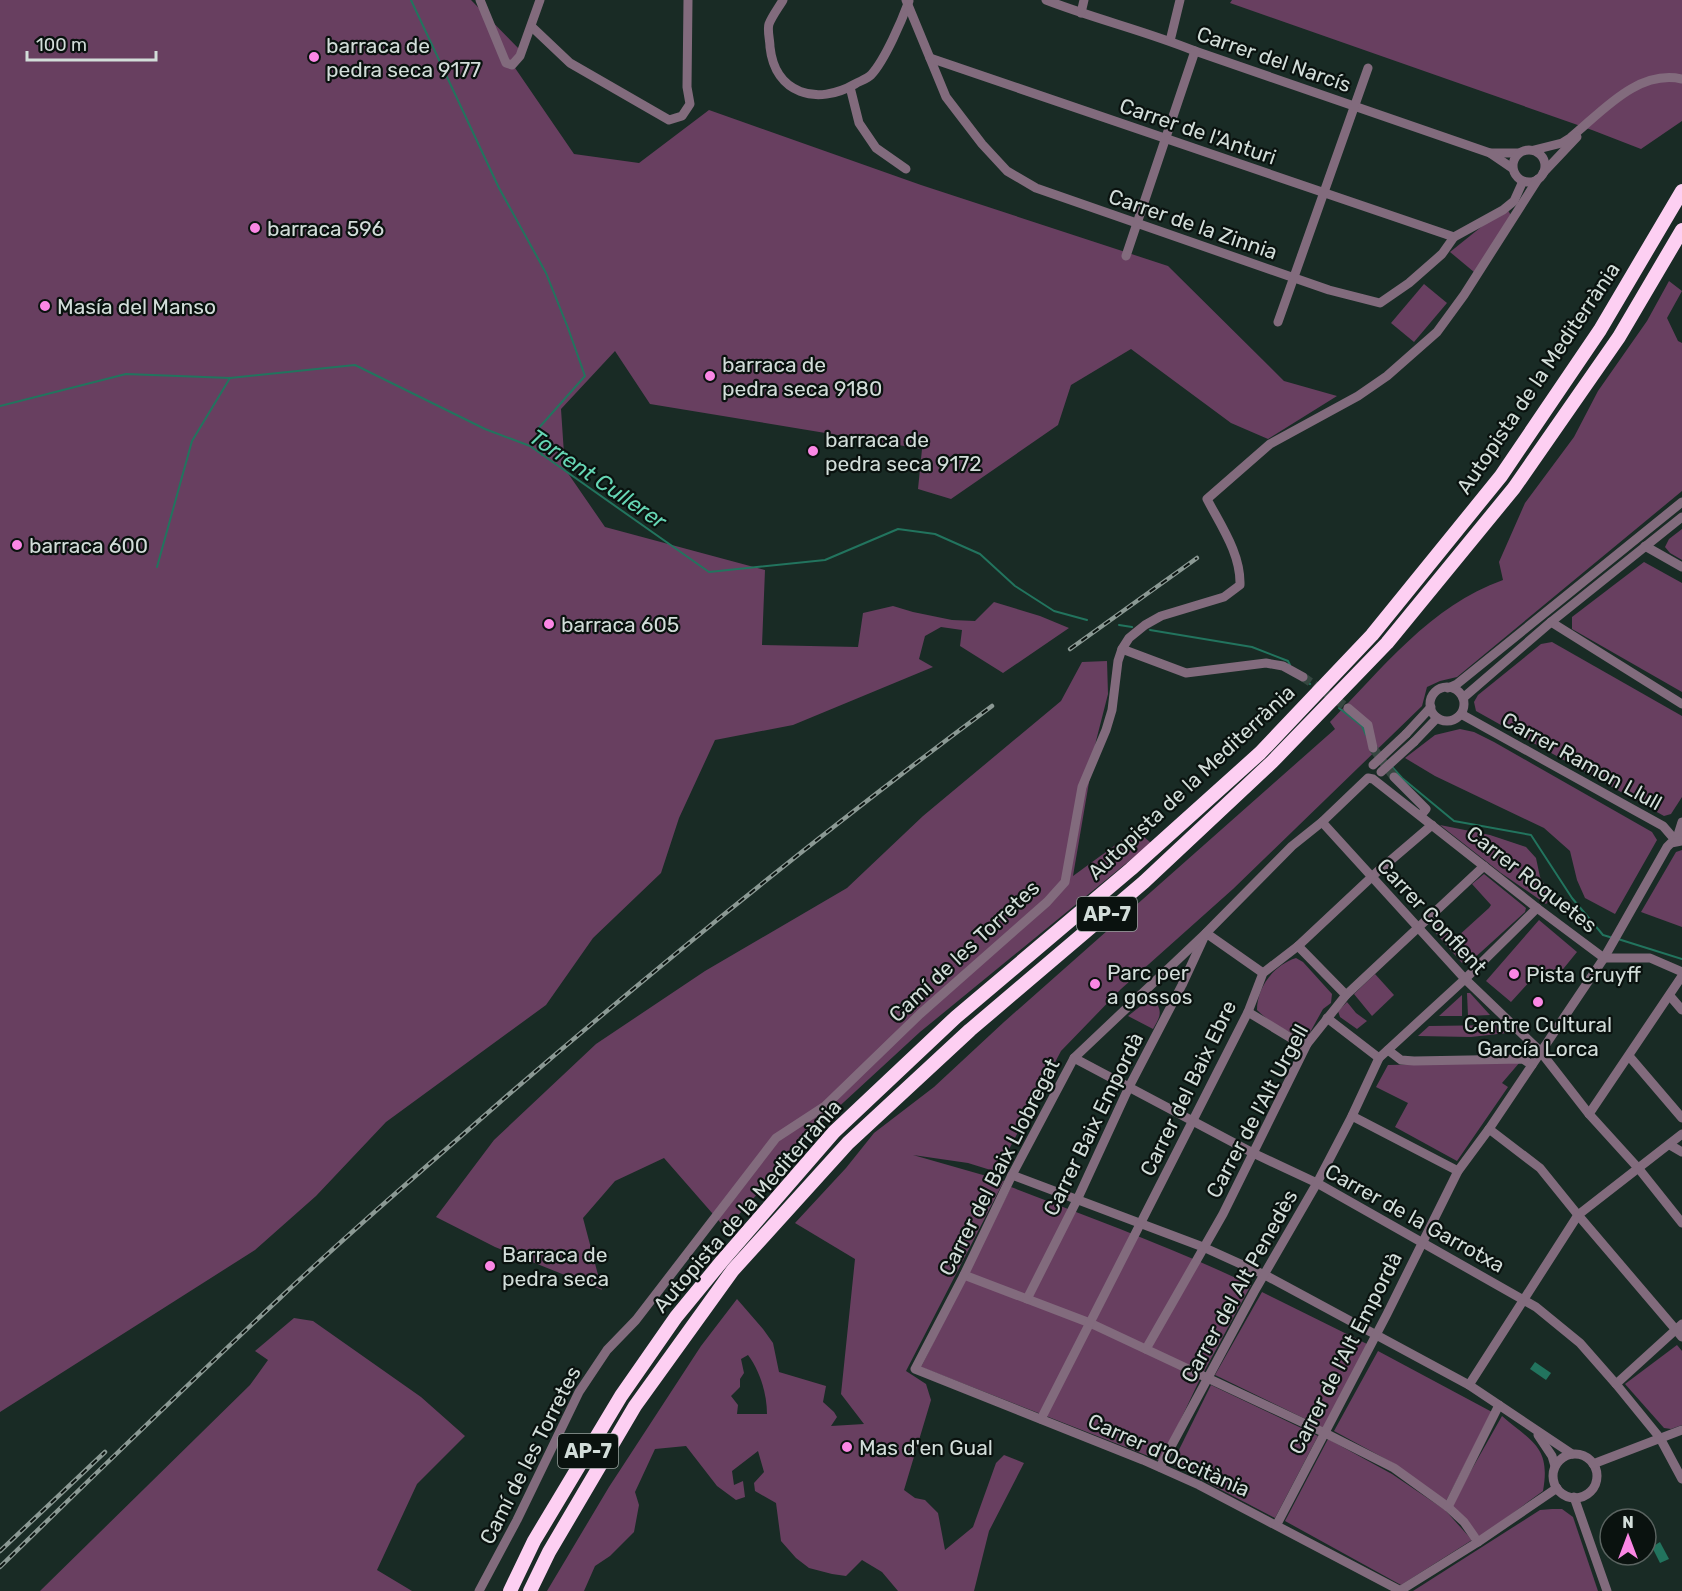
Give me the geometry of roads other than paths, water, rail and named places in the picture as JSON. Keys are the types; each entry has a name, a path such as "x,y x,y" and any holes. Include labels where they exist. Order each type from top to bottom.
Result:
{"highway":[{"name":"Autopista de la Mediterrània","path":"510,1591 534,1541 621,1396 676,1317 722,1261 834,1132 956,1017 1131,869 1260,753 1372,635 1501,476 1600,330 1682,191"},
{"name":"Autopista de la Mediterrània","path":"530,1591 549,1552 635,1406 733,1270 848,1143 970,1030 1144,882 1272,762 1387,643 1514,488 1619,337 1682,230"}],"street":[{"path":"480,0 500,52 506,63 512,65 520,56 540,0"},
{"path":"532,27 570,63 669,120 682,116 690,104 687,87 688,0"},
{"path":"783,0 769,25 770,50 774,66 780,77 796,90 816,96 850,87 871,75 892,42 907,2"},
{"name":"Carrer del Narcís","path":"1046,0 1490,153 1512,168"},
{"path":"1081,13 1084,0"},
{"path":"1170,41 1180,0"},
{"name":"Carrer de la Zinnia","path":"907,2 946,97 982,144 1007,171 1036,188 1329,290 1380,303 1409,283 1442,254 1454,237 1503,210 1514,201 1523,181"},
{"path":"1126,256 1195,51"},
{"name":"Carrer de l'Anturi","path":"930,58 1454,237"},
{"path":"938,78 948,64"},
{"path":"1278,322 1368,68"},
{"path":"1534,150 1545,162 1541,176 1531,182 1523,181 1516,176 1512,168 1512,163 1518,153 1562,143 1632,87 1650,80 1682,79"},
{"path":"850,87 859,123 876,148 906,169"},
{"path":"1303,676 1283,666 1266,663 1186,673 1122,649 1129,638 1161,616 1224,597 1238,588 1240,571 1233,547 1207,499 1270,444 1387,376 1437,332 1464,295 1541,176 1593,120"},
{"name":"Carrer del Narcís","path":"1490,153 1518,153"},
{"path":"1372,777 1373,765 1431,707 1435,693 1457,684 1682,502"},
{"path":"1463,698 1551,622 1682,517"},
{"path":"1645,546 1682,567"},
{"path":"1551,622 1682,704"},
{"name":"Camí de les Torretes","path":"479,1591 517,1520 579,1392 607,1350 636,1320 776,1138 825,1106 920,1014 1047,902 1065,882 1082,787 1112,710 1118,660 1122,649"},
{"path":"1431,707 1437,718 1448,721 1461,714 1464,709 1463,698 1457,690 1448,687"},
{"path":"1348,708 1368,724 1373,748"},
{"name":"Carrer Ramon Llull","path":"1461,714 1644,815 1662,826 1679,841"},
{"path":"1372,777 1382,772 1437,718"},
{"name":"Carrer Roquetes","path":"1372,777 1604,958 1650,958 1682,974"},
{"name":"Carrer del Baix Llobregat","path":"915,1369 1012,1175 1074,1058 1206,933 1292,846 1372,777"},
{"path":"1394,777 1426,809 1421,815"},
{"name":"Carrer Conflent","path":"1322,822 1465,979 1540,1051 1589,1114 1639,1169 1682,1222"},
{"path":"1679,841 1682,822"},
{"path":"1206,933 1263,973 1298,946 1432,825"},
{"name":"Carrer de l'Alt Empordà","path":"1276,1524 1377,1334 1458,1171 1489,1129 1604,958 1667,847 1679,841"},
{"name":"Carrer de l'Alt Urgell","path":"1146,1349 1223,1214 1307,1044 1346,995 1484,866"},
{"name":"Carrer del Alt Penedès","path":"1160,1467 1207,1377 1317,1183 1379,1058 1465,979 1537,908"},
{"name":"Carrer Baix Empordà","path":"1027,1299 1206,933"},
{"path":"1298,946 1317,968 1346,995"},
{"name":"Carrer del Baix Ebre","path":"1041,1419 1248,1012 1263,973"},
{"path":"1589,1114 1670,996 1682,974"},
{"path":"1670,996 1682,1010"},
{"path":"1248,1012 1299,1043 1307,1044"},
{"path":"1327,1018 1379,1058"},
{"path":"1389,1050 1401,1060 1408,1061 1523,1059 1532,1065"},
{"path":"1629,1056 1682,1118"},
{"name":"Carrer de la Garrotxa","path":"1074,1058 1253,1153 1317,1183 1536,1307 1580,1342 1616,1384 1660,1438 1682,1479"},
{"path":"1352,1116 1458,1171"},
{"path":"1489,1129 1540,1168 1578,1215 1680,1330 1616,1384"},
{"path":"1468,1385 1578,1215 1682,1134"},
{"path":"1670,1145 1682,1152"},
{"path":"1012,1175 1203,1248 1265,1275 1377,1334 1468,1385 1499,1405 1572,1454 1584,1456 1593,1464 1596,1471 1594,1486 1589,1492 1574,1497 1564,1495 1557,1488 1553,1477 1555,1466 1552,1456 1530,1426"},
{"path":"964,1275 1090,1323 1325,1433 1394,1468 1448,1507 1464,1522 1478,1542"},
{"name":"Carrer d'Occitània","path":"915,1369 1160,1467 1276,1524 1401,1591"},
{"path":"1448,1507 1499,1405"},
{"path":"1593,1464 1682,1430"},
{"path":"1555,1466 1562,1458 1572,1454"},
{"path":"1401,1591 1557,1488"},
{"path":"1574,1497 1607,1591"}],"waterway":[{"path":"411,0 499,188 546,273 585,376 537,430 542,455"},
{"name":"Torrent Cullerer","path":"0,406 126,374 230,378 355,365 485,429 530,446 709,572 825,560 898,529 935,534 980,554 1015,586 1054,611 1087,620"},
{"path":"157,567 192,441 230,378"},
{"name":"Torrent Cullerer","path":"1119,625 1132,627"},
{"name":"Torrent Cullerer","path":"1150,630 1252,647 1288,661 1290,665"},
{"name":"Torrent Cullerer","path":"1305,679 1310,684"},
{"name":"Torrent Cullerer","path":"1339,708 1362,726 1366,735"},
{"name":"Torrent Cullerer","path":"1392,767 1454,821 1531,835 1572,898 1603,935 1613,938"},
{"name":"Torrent Cullerer","path":"1618,939 1682,959"}],"tunnel":[{"path":"1303,677 1348,708"},
{"path":"1373,748 1394,777"}],"railway":[{"path":"1070,649 1197,558"},
{"path":"0,1567 309,1271 508,1095 747,896 992,706"},
{"path":"0,1551 105,1452"}],"place":[{"name":"barraca de pedra seca 9177","path":"314,57"},
{"name":"barraca 596","path":"255,228"},
{"name":"Masía del Manso","path":"45,306"},
{"name":"barraca de pedra seca 9180","path":"710,376"},
{"name":"barraca de pedra seca 9172","path":"813,451"},
{"name":"barraca 600","path":"17,545"},
{"name":"barraca 605","path":"549,624"},
{"name":"Pista Cruyff","path":"1514,974"},
{"name":"Parc per a gossos","path":"1095,984"},
{"name":"Centre Cultural García Lorca","path":"1538,1002"},
{"name":"Barraca de pedra seca","path":"490,1266"},
{"name":"Mas d'en Gual","path":"847,1447"}]}
